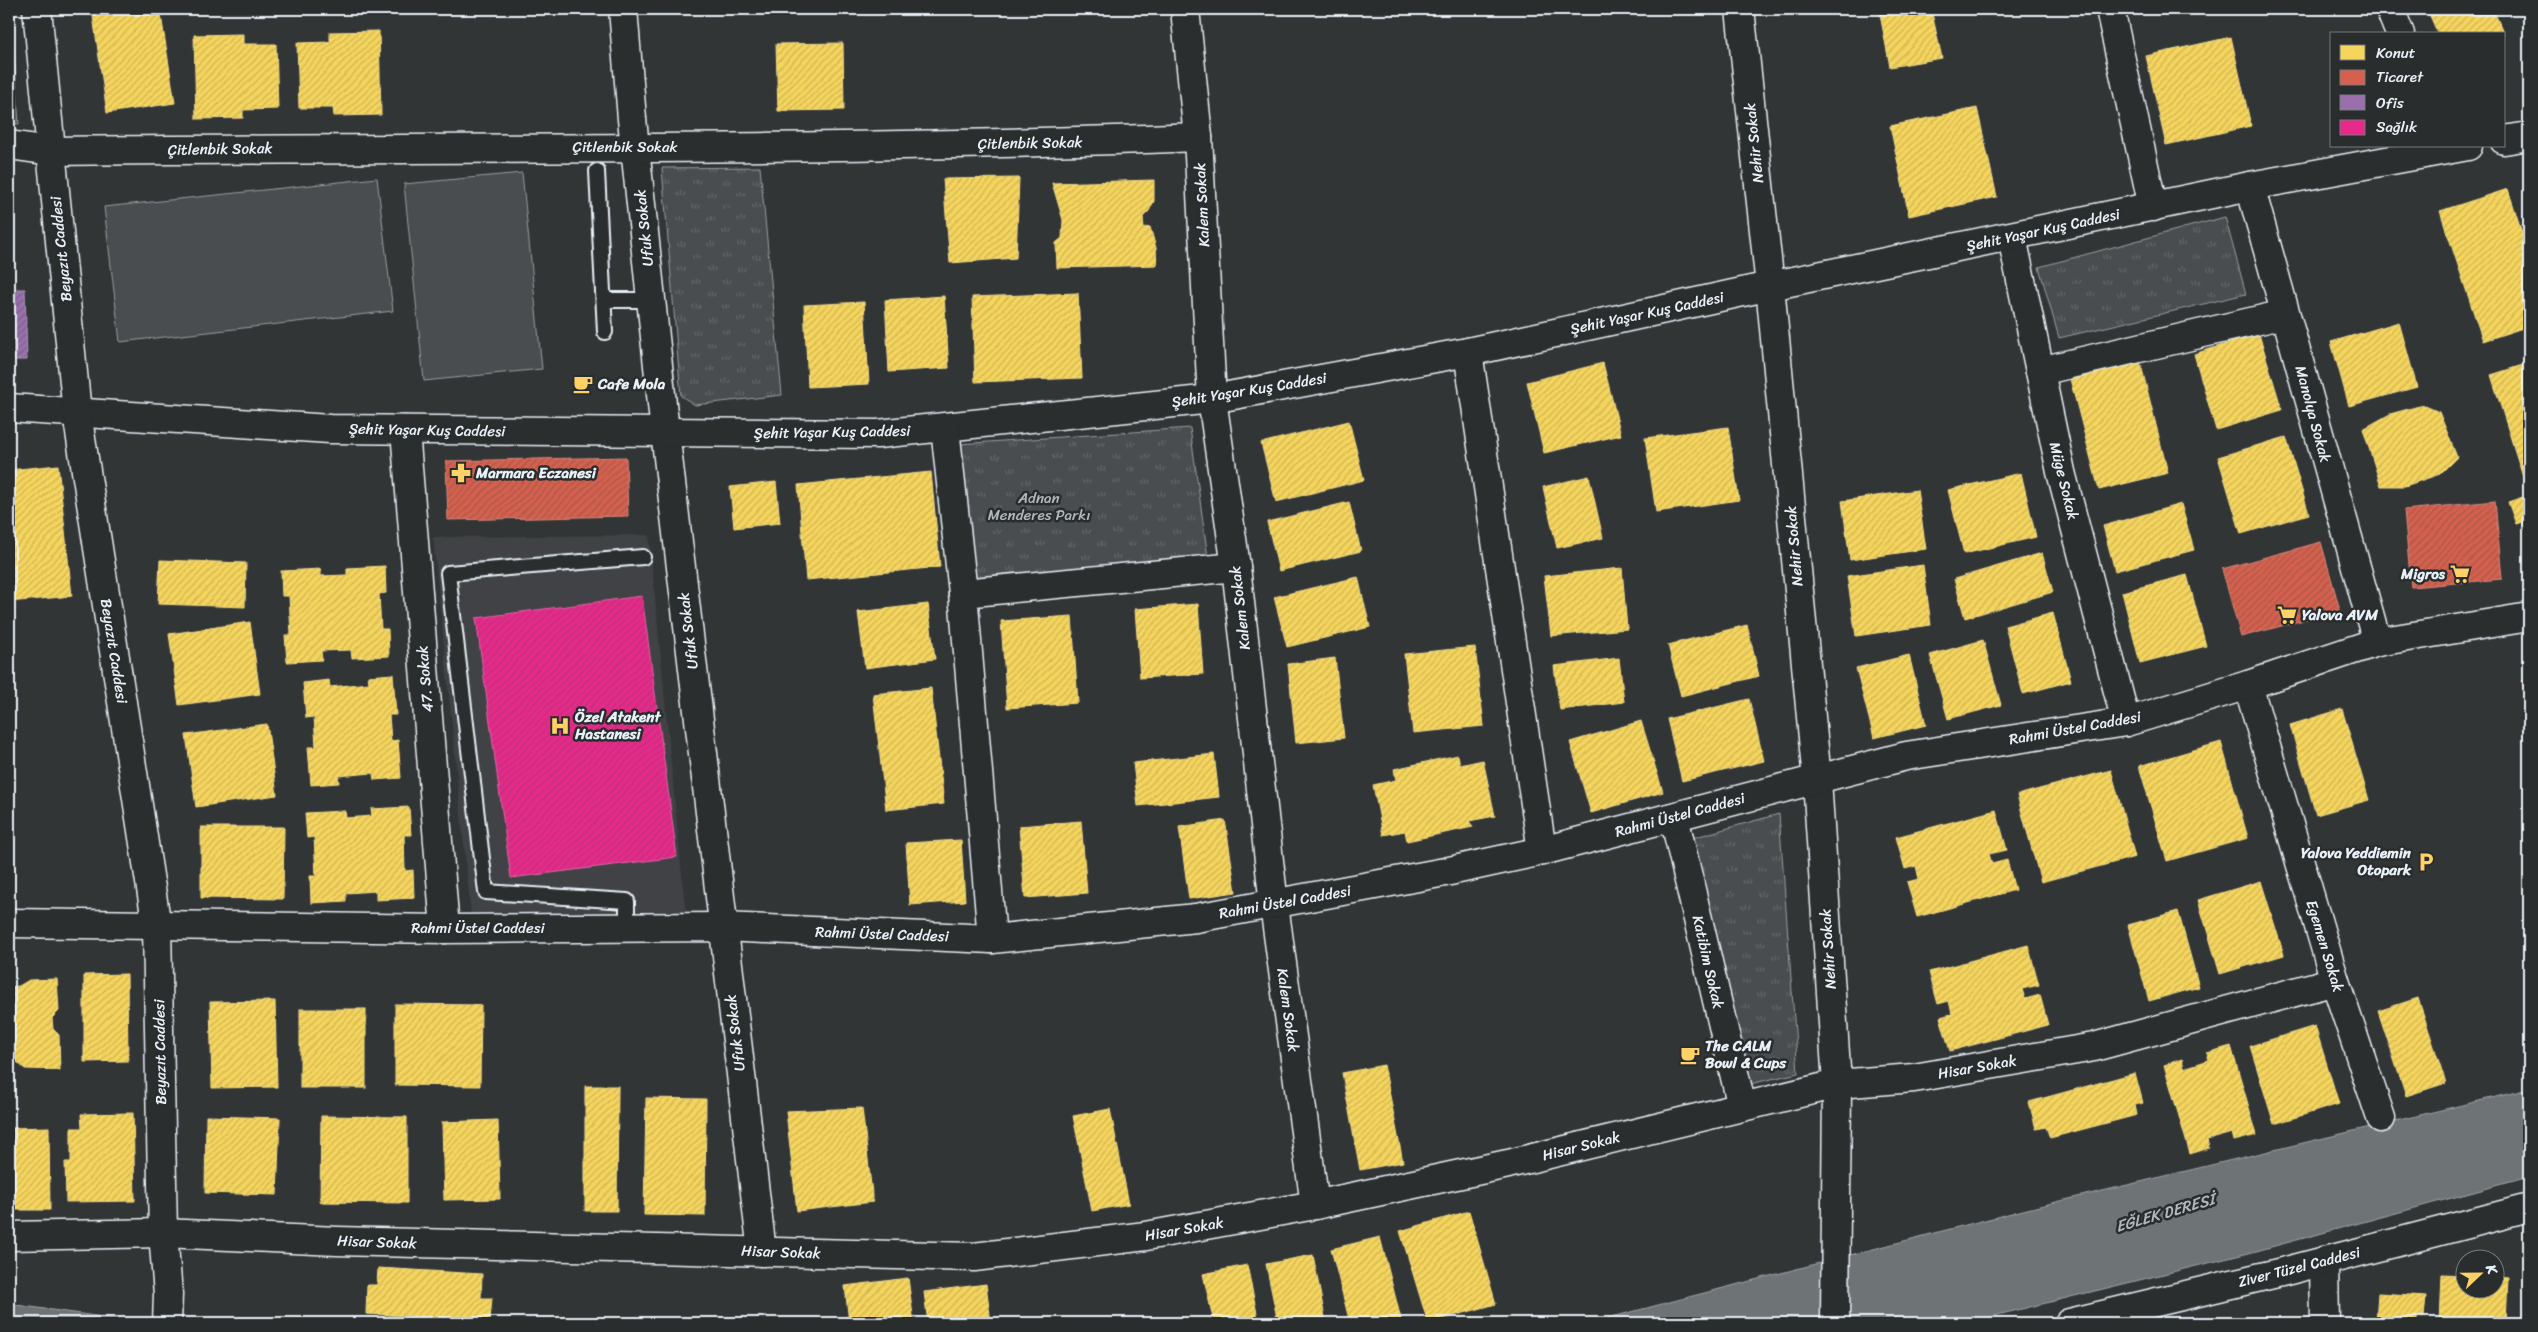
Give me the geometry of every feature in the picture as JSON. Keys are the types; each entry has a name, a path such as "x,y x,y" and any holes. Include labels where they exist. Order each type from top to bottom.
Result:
{"street":[{"name":"Beyazıt Caddesi","path":"37,9 77,413 157,927 163,1234 168,1294 167,1323"},
{"name":"Ufuk Sokak","path":"624,9 636,147 666,432 722,927 762,1252"},
{"name":"Kalem Sokak","path":"1185,9 1198,137 1212,399 1236,567 1274,905 1315,1206"},
{"name":"Nehir Sokak","path":"1740,9 1770,286 1817,780 1837,1084 1835,1323"},
{"path":"2110,9 2153,207"},
{"path":"2390,9 2399,32"},
{"name":"Çitlenbik Sokak","path":"9,145 51,150 636,147 1058,143 1198,137"},
{"name":"Şehit Yaşar Kuş Caddesi","path":"9,408 330,429 878,434 945,428 1212,399 1468,352 1770,286 2250,186 2451,148"},
{"name":"Manolya Sokak","path":"2250,186 2377,642"},
{"name":"Müge Sokak","path":"2012,237 2061,472 2126,722"},
{"path":"2040,371 2285,314"},
{"path":"1468,352 1542,851"},
{"path":"945,428 963,593 992,939"},
{"name":"47. Sokak","path":"405,430 445,929"},
{"path":"963,593 1236,567"},
{"name":"Rahmi Üstel Caddesi","path":"9,924 445,929 722,927 992,939 1196,918 1274,905 1542,851 1906,756 2126,722 2248,685 2377,642 2529,616"},
{"name":"Egemen Sokak","path":"2248,685 2335,982 2381,1118"},
{"name":"Katibim Sokak","path":"1674,817 1742,1107"},
{"name":"Hisar Sokak","path":"9,1236 163,1234 337,1241 974,1258 1146,1236 1315,1206 1508,1164 1837,1084 1914,1078 2094,1047 2335,982"},
{"name":"Ziver Tüzel Caddesi","path":"2069,1323 2324,1261 2529,1208"},
{"path":"2324,1261 2326,1323"}],"lane":[{"path":"597,171 606,332"},
{"path":"604,300 652,300"},
{"path":"628,928 627,901 486,892 448,573 643,556"}],"shaded area":[{"name":"Özel Atakent Hastanesi","path":"649,535 686,917 471,915 433,537"}],"green space":[{"path":"9,9 11,9 19,124 9,123"},
{"path":"760,167 782,395 695,405 681,396 662,168"},
{"path":"522,173 542,369 424,381 404,184"},
{"path":"377,178 393,311 120,342 104,207"},
{"path":"2225,217 2246,294 2059,338 2039,267"},
{"name":"Adnan Menderes Parkı","path":"1190,428 1208,558 974,582 960,444"},
{"path":"1779,814 1798,1073 1741,1086 1685,840"}],"water":[{"name":"EĞLEK DERESİ","path":"2529,1089 2529,1177 2249,1253 1965,1323 1589,1323 2027,1209"},
{"path":"9,1304 146,1323 9,1323"}],"building: Konut":[{"path":"92,9 160,9 175,103 107,113"},
{"path":"1879,9 1931,9 1942,58 1890,67"},
{"path":"2427,9 2493,9 2503,32 2437,32"},
{"path":"379,31 381,115 334,116 333,108 299,108 297,43 330,42 330,32"},
{"path":"243,34 243,44 276,44 278,109 243,110 243,118 196,119 194,35"},
{"path":"2231,37 2251,126 2166,145 2146,56"},
{"path":"843,43 844,110 778,111 776,44"},
{"path":"1977,108 1997,197 1909,216 1890,126"},
{"path":"1019,178 1016,258 950,263 943,179"},
{"path":"1154,180 1154,201 1149,211 1143,217 1144,228 1150,227 1156,248 1157,265 1057,268 1056,243 1062,238 1063,220 1052,183"},
{"path":"2508,189 2529,254 2529,326 2483,341 2440,211"},
{"path":"1078,293 1082,378 975,382 972,297"},
{"path":"944,296 949,368 889,372 885,300"},
{"path":"864,302 869,384 808,387 804,305"},
{"path":"2399,322 2417,387 2349,406 2331,342"},
{"path":"2259,334 2282,410 2216,430 2194,354"},
{"path":"2140,361 2168,473 2099,490 2070,379"},
{"path":"1603,363 1621,435 1544,453 1527,382"},
{"path":"2529,363 2529,475 2523,477 2491,375"},
{"path":"2423,405 2439,412 2457,457 2440,474 2405,486 2381,486 2363,429 2390,414"},
{"path":"1349,421 1364,480 1276,502 1261,443"},
{"path":"1728,427 1739,500 1656,512 1645,438"},
{"path":"2286,437 2309,514 2241,534 2218,457"},
{"path":"58,465 72,596 9,602 9,470"},
{"path":"931,472 940,567 806,580 798,485"},
{"path":"2021,473 2036,537 1964,554 1948,490"},
{"path":"1589,476 1603,538 1557,548 1543,487"},
{"path":"776,482 780,523 734,528 730,487"},
{"path":"1917,490 1926,549 1850,560 1842,501"},
{"path":"2529,495 2529,540 2523,522 2516,524 2508,502"},
{"path":"1349,502 1361,551 1279,571 1267,522"},
{"path":"2181,504 2194,550 2115,571 2103,526"},
{"path":"2042,553 2053,592 1965,618 1954,579"},
{"path":"160,560 246,563 245,607 158,604"},
{"path":"1923,565 1931,625 1856,636 1847,576"},
{"path":"385,566 386,593 379,594 381,629 388,629 389,656 352,658 351,650 321,651 322,660 287,662 285,635 291,635 289,596 282,596 281,571 321,569 321,576 347,575 347,568"},
{"path":"1622,568 1627,629 1551,636 1544,576"},
{"path":"2187,575 2206,646 2140,663 2122,592"},
{"path":"1358,577 1370,627 1287,647 1274,597"},
{"path":"928,604 935,659 865,668 858,612"},
{"path":"1198,604 1203,674 1140,678 1135,609"},
{"path":"2053,613 2071,681 2023,694 2005,626"},
{"path":"1072,616 1078,703 1007,708 1001,621"},
{"path":"250,622 260,694 179,705 169,634"},
{"path":"1747,625 1759,676 1681,696 1668,645"},
{"path":"1983,640 2001,705 1948,719 1930,655"},
{"path":"1475,647 1484,726 1413,733 1404,654"},
{"path":"1909,655 1926,725 1874,738 1856,668"},
{"path":"1335,658 1344,738 1296,743 1288,664"},
{"path":"1619,658 1624,702 1560,710 1554,666"},
{"path":"393,674 396,715 389,715 391,741 398,740 401,778 374,780 373,773 338,776 339,783 311,785 308,747 316,747 314,717 306,718 303,683 329,680 330,687 369,683 368,676"},
{"path":"931,688 944,804 886,810 873,694"},
{"path":"1749,699 1764,761 1682,781 1667,719"},
{"path":"2342,709 2369,800 2316,815 2290,725"},
{"path":"1641,721 1663,792 1591,813 1570,742"},
{"path":"267,724 277,795 196,807 186,735"},
{"path":"2221,742 2248,838 2167,861 2139,766"},
{"path":"1214,754 1219,797 1138,806 1133,763"},
{"path":"1458,755 1460,765 1483,760 1495,816 1469,821 1473,827 1407,841 1405,831 1383,835 1373,785 1396,780 1394,769"},
{"path":"2111,770 2135,857 2041,882 2017,795"},
{"path":"409,807 411,835 404,835 405,871 413,870 414,898 376,900 376,891 346,893 346,901 311,903 310,876 316,876 314,837 307,838 305,813 345,811 346,818 372,816 371,809"},
{"path":"1996,810 2007,850 1989,854 1992,864 2007,860 2015,890 1917,917 1907,882 1919,879 1916,866 1905,869 1896,837"},
{"path":"1225,820 1236,892 1189,899 1179,827"},
{"path":"1081,821 1087,893 1025,898 1019,826"},
{"path":"201,827 284,827 283,899 201,898"},
{"path":"961,840 965,901 910,905 906,843"},
{"path":"2261,881 2284,955 2220,974 2198,900"},
{"path":"2178,911 2199,987 2149,1001 2128,925"},
{"path":"2028,945 2039,985 2022,989 2025,999 2040,995 2048,1025 1950,1051 1940,1017 1952,1014 1949,1001 1938,1004 1929,972"},
{"path":"127,974 128,1061 84,1062 84,975"},
{"path":"57,979 59,1011 52,1018 53,1029 59,1035 60,1070 25,1069 17,1062 9,1063 9,987 19,986 29,980"},
{"path":"2418,998 2446,1083 2406,1096 2378,1011"},
{"path":"275,1001 277,1087 212,1088 210,1002"},
{"path":"395,1004 481,1005 480,1086 395,1085"},
{"path":"300,1009 366,1009 366,1088 300,1088"},
{"path":"2315,1026 2339,1104 2274,1124 2250,1046"},
{"path":"2231,1046 2257,1135 2234,1141 2232,1133 2207,1140 2209,1148 2190,1154 2164,1065 2182,1059 2184,1068 2209,1060 2207,1053"},
{"path":"1384,1065 1403,1162 1360,1170 1342,1073"},
{"path":"2135,1073 2143,1103 2135,1105 2137,1115 2050,1138 2046,1127 2036,1129 2029,1102"},
{"path":"585,1086 618,1086 617,1211 585,1211"},
{"path":"646,1098 706,1099 705,1216 644,1215"},
{"path":"862,1108 873,1202 797,1211 786,1111"},
{"path":"1110,1109 1129,1204 1092,1211 1073,1116"},
{"path":"133,1113 135,1201 66,1202 65,1162 71,1162 71,1128 82,1128 81,1114"},
{"path":"206,1116 280,1118 277,1195 205,1193"},
{"path":"321,1116 407,1117 407,1203 320,1202"},
{"path":"498,1120 500,1199 444,1200 442,1122"},
{"path":"49,1127 50,1210 9,1210 9,1128"},
{"path":"1469,1211 1496,1304 1428,1323 1400,1231"},
{"path":"1380,1237 1402,1323 1350,1323 1331,1249"},
{"path":"1313,1255 1326,1323 1278,1323 1266,1264"},
{"path":"1247,1265 1259,1323 1214,1323 1203,1274"},
{"path":"378,1268 482,1274 481,1298 492,1298 490,1320 366,1314 367,1285 377,1285"},
{"path":"2442,1274 2456,1275 2456,1300 2506,1300 2506,1277 2508,1277 2506,1323 2485,1323 2486,1317 2461,1317 2461,1323 2440,1323"},
{"path":"908,1278 914,1323 849,1323 845,1286"},
{"path":"986,1284 991,1323 928,1323 924,1292"},
{"path":"2378,1293 2426,1296 2424,1317 2417,1316 2417,1323 2376,1323"}],"building: Ticaret":[{"path":"626,457 628,516 448,520 446,461"},
{"path":"2495,501 2502,579 2411,587 2404,510"},
{"path":"2321,542 2340,610 2241,637 2222,569"},
{"path":"2529,679 2529,713 2522,681"}],"building: Ofis":[{"path":"9,289 25,289 27,360 9,360"}],"building: Sağlık":[{"path":"642,596 677,857 511,878 476,618"}],"place":[{"name":"Cafe Mola","path":"583,384"},
{"name":"Marmara Eczanesi","path":"461,473"},
{"name":"Migros","path":"2460,574"},
{"name":"Yalova AVM","path":"2287,615"},
{"name":"Özel Atakent Hastanesi","path":"560,726"},
{"name":"Yalova Yeddiemin Otopark","path":"2426,862"},
{"name":"The CALM Bowl & Cups","path":"1690,1055"}]}
